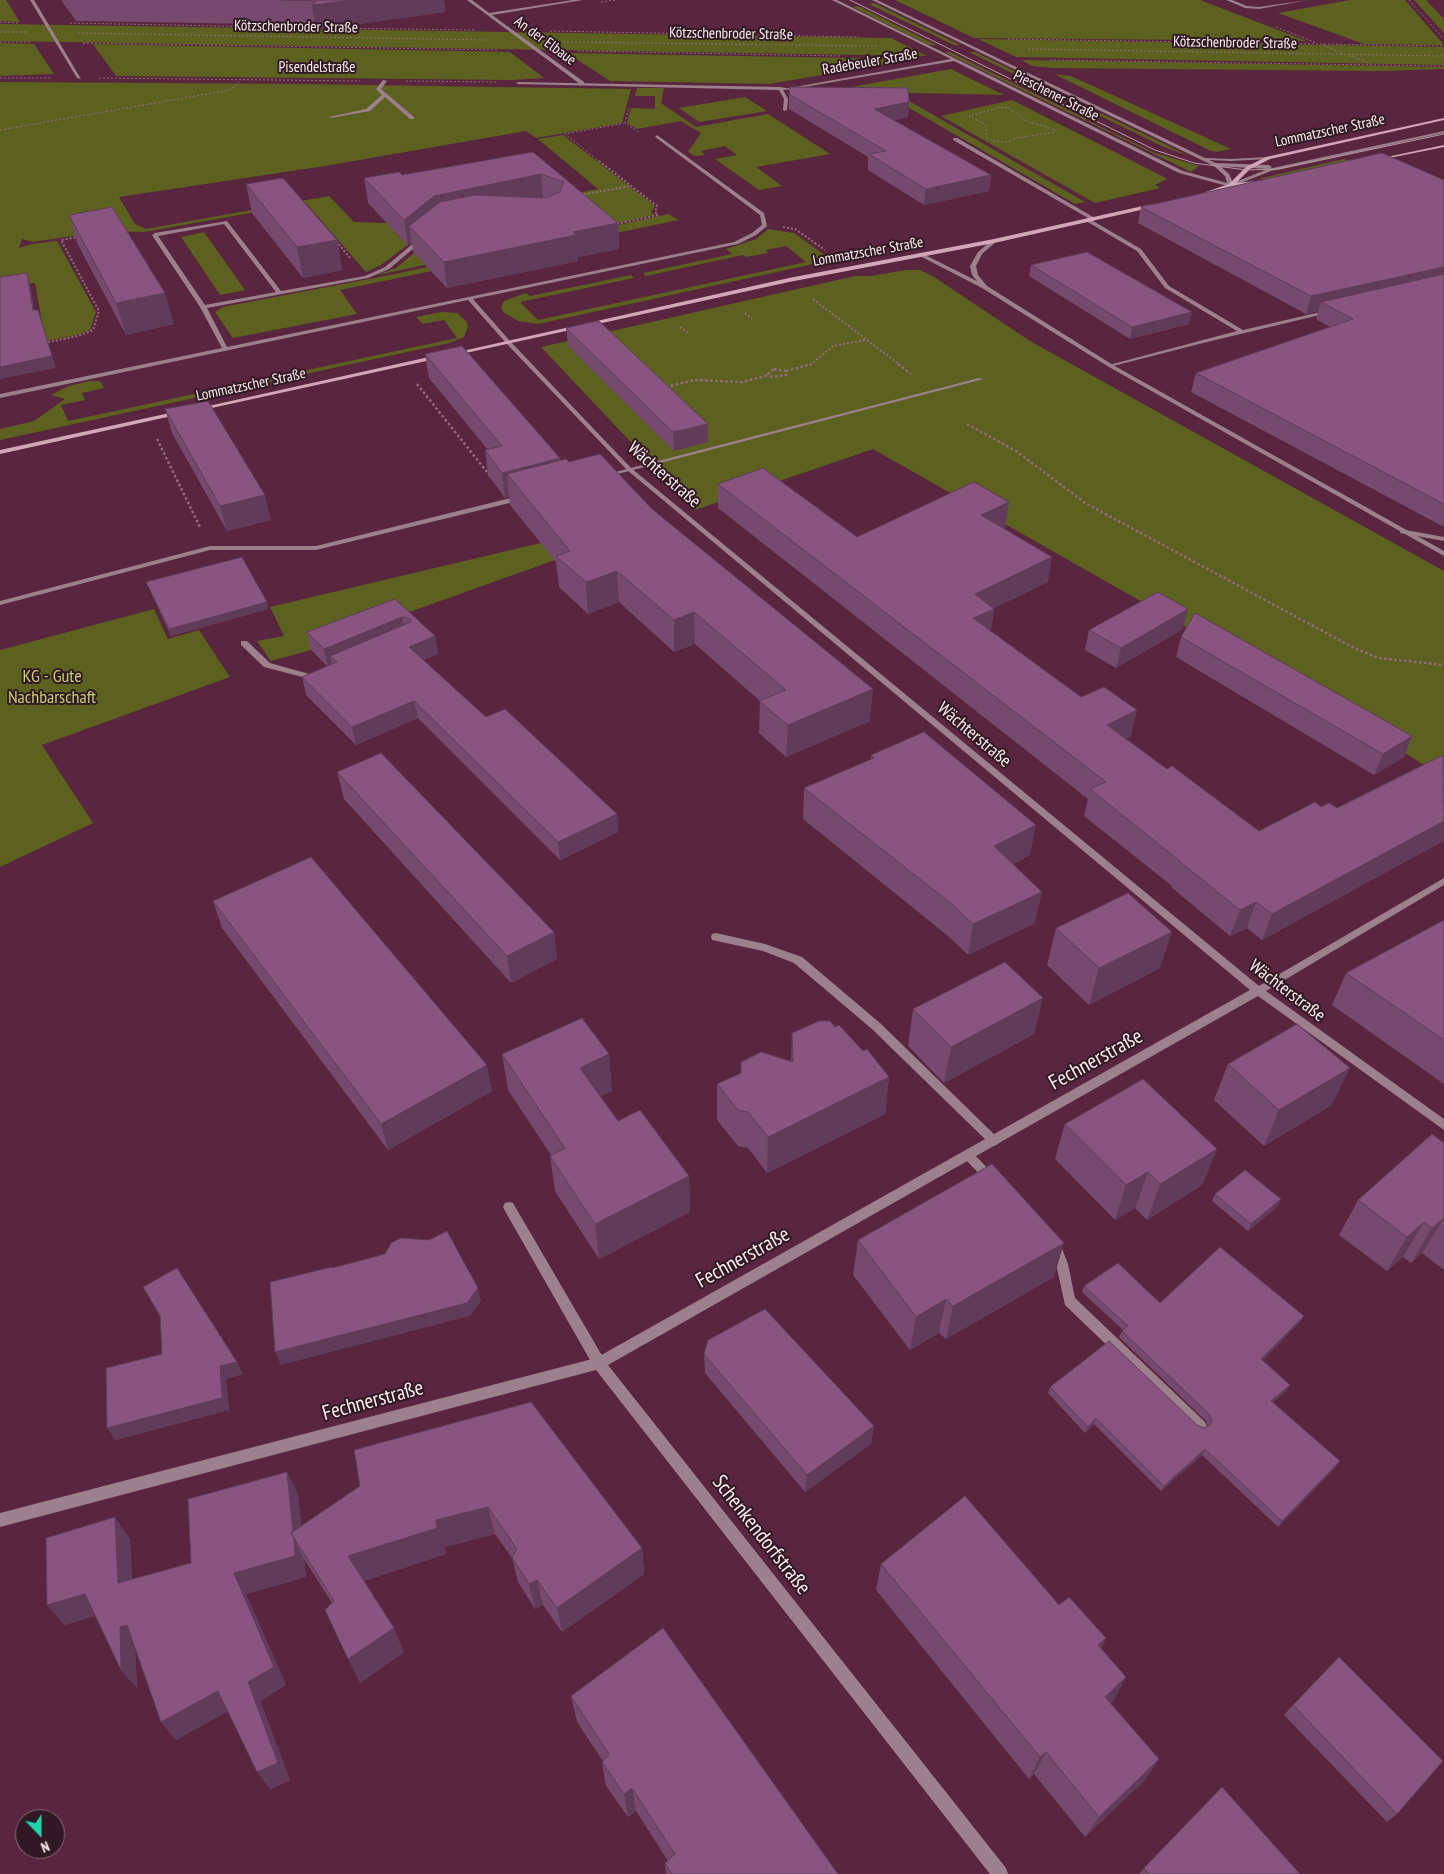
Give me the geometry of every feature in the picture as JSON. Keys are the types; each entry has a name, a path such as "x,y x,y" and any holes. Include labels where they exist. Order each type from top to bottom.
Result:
{"main road":[{"name":"Lommatzscher Straße","path":"1231,185 1248,168 1268,158 1444,119"},
{"path":"1377,159 1444,146"},
{"name":"Lommatzscher Straße","path":"1193,196 1231,185 1261,183"},
{"name":"Lommatzscher Straße","path":"0,452 849,267 994,241 1159,204"}],"street":[{"path":"32,0 79,78"},
{"name":"An der Elbaue","path":"469,0 582,83"},
{"path":"488,14 581,0"},
{"name":"Pieschener Straße","path":"834,0 1181,172 1231,185"},
{"name":"Pieschener Straße","path":"874,0 1216,165 1227,175 1231,185"},
{"path":"1228,0 1246,7 1259,8 1306,0"},
{"name":"Radebeuler Straße","path":"582,83 790,89 955,60"},
{"path":"385,81 378,89 412,118"},
{"path":"518,83 582,83"},
{"path":"780,88 786,99 785,110"},
{"path":"331,117 368,110 385,95"},
{"path":"786,99 795,99"},
{"path":"1231,185 1270,170 1444,132"},
{"path":"0,396 736,243 754,234 765,225 762,214 658,136"},
{"path":"955,140 1139,250 1167,287 1243,332"},
{"name":"Pieschener Straße","path":"1200,157 1230,160 1268,158"},
{"path":"1216,165 1248,168 1288,166"},
{"path":"225,348 203,308 155,235 225,222 280,293"},
{"path":"203,308 366,277 387,268 432,230"},
{"path":"984,287 975,274 973,266 980,253 994,241"},
{"path":"921,255 984,287 1111,366 1444,554"},
{"path":"470,299 508,342"},
{"path":"1111,366 1243,332 1339,310"},
{"name":"Wächterstraße","path":"508,342 629,469 1258,991 1444,1125"},
{"path":"593,479 981,379"},
{"path":"0,603 210,548 316,548 528,496"},
{"path":"1404,531 1444,539"},
{"path":"244,643 267,665 314,678 322,674"},
{"name":"Fechnerstraße","path":"0,1520 599,1363 1258,991 1444,881"},
{"path":"716,938 765,948 798,960 876,1026 994,1141"},
{"path":"968,1155 1001,1189"},
{"name":"Schenkendorfstraße","path":"509,1207 599,1363 1000,1874"},
{"path":"1048,1237 1055,1244 1062,1264 1069,1300 1200,1426"}],"path":[{"path":"597,3 616,0"},
{"path":"1409,0 1444,39"},
{"path":"1276,27 1374,65"},
{"name":"Kötzschenbroder Straße","path":"106,34 484,40"},
{"path":"1003,39 1444,46"},
{"path":"0,42 844,56"},
{"name":"Kötzschenbroder Straße","path":"567,42 884,46"},
{"name":"Kötzschenbroder Straße","path":"1026,49 1444,56"},
{"path":"1046,60 1444,66"},
{"name":"Pisendelstraße","path":"0,78 518,83"},
{"path":"0,130 230,90 241,80"},
{"path":"1001,107 1010,108 1026,120 1056,130 1049,135 1016,138 1006,142 993,141 988,138 986,125 969,116 1001,107"},
{"path":"611,225 658,215 655,212 658,206 565,134 625,123"},
{"path":"574,196 631,185"},
{"path":"765,225 795,229 849,267"},
{"path":"39,344 78,336 93,330 99,311 61,240 79,237"},
{"path":"335,240 366,277"},
{"path":"789,280 934,391"},
{"path":"769,374 774,369 786,371 811,365 833,346 866,340"},
{"path":"401,365 510,501"},
{"path":"661,388 695,380 742,382 769,374 782,377 786,376 786,371"},
{"path":"148,420 210,548"},
{"path":"967,424 1016,451 1084,503 1356,649 1379,658 1444,665"}],"green space":[{"path":"0,0 6,0 20,22 0,21"},
{"path":"895,0 1200,0 1307,41 974,38"},
{"path":"1350,0 1405,0 1444,45 1364,44 1278,13"},
{"path":"1414,0 1426,0 1444,19 1444,33"},
{"path":"874,3 960,45 954,45 869,4"},
{"path":"858,6 936,45 929,45 853,7"},
{"path":"0,24 891,38 927,56 0,41"},
{"path":"978,39 1444,47 1444,65 1016,57"},
{"path":"0,43 34,44 54,74 0,76"},
{"path":"93,44 510,52 544,78 512,80 116,76"},
{"path":"944,52 950,52 983,70 1155,153 1199,166 1191,172"},
{"path":"969,52 975,52 1189,156 1164,147"},
{"path":"567,53 916,59 769,84 610,81"},
{"path":"1022,60 1444,67 1444,69 1380,71 1053,68 1032,66"},
{"path":"951,69 1004,95 829,91"},
{"path":"1054,74 1071,76 1231,149 1211,151"},
{"path":"0,82 631,89 622,123 536,138 526,131 325,166 119,197 135,224 146,229 329,196 354,222 417,224 395,232 400,238 417,238 381,265 366,272 306,203 144,232 107,231 32,242 22,239 19,248 32,244 57,241 96,312 90,330 77,335 0,350 43,328 35,283 0,288"},
{"path":"637,88 664,88 661,103 696,127 768,114 830,154 756,167 782,186 759,190 715,159 737,155 725,146 701,151 705,155 695,156 688,152 701,133 681,121 637,129 627,123 631,108 655,109 655,96 635,96"},
{"path":"745,97 767,111 699,122 679,108"},
{"path":"902,97 1085,202 1075,204 892,98"},
{"path":"1012,100 1167,179 1155,185 1160,188 1095,203 941,116"},
{"path":"563,135 655,206 651,212 654,215 373,276 396,268 442,230 560,196 598,189 538,139"},
{"path":"1344,159 1350,162 1269,179 1258,179"},
{"path":"668,214 679,220 340,290 357,314 233,338 215,312 223,307 395,274"},
{"path":"768,229 794,233 826,256 813,259 818,263 538,324 518,321 503,312 501,307 504,301 526,293 530,296 631,275 634,278 520,302 538,320 806,262 786,246 766,250 768,253 746,257 743,255 646,276 643,273 732,254 726,249 756,239"},
{"path":"204,232 245,290 220,295 181,237"},
{"path":"906,270 920,270 934,277 1030,341 1444,571 1444,778 1385,740 873,449 695,510 541,347 855,276 871,276"},
{"path":"441,312 457,313 466,321 468,327 464,337 449,343 0,440 0,429 34,421 65,399 51,395 69,386 89,381 100,381 104,388 82,393 85,400 61,405 68,421 457,338 444,320 423,324 416,317"},
{"path":"646,518 653,525 398,616 311,650 271,661 257,641 284,636 270,607"},
{"name":"KG - Gute Nachbarschaft","path":"154,609 168,639 199,630 230,677 42,745 93,823 0,867 0,650"}],"building":[{"path":"281,0 353,0 312,5 316,1"},
{"path":"790,87 908,88 909,102 874,109 991,175 926,189 869,154 886,151 789,94"},
{"path":"533,152 618,223 573,232 576,235 444,262 409,226 440,202 475,195 546,198 560,192 564,182 541,174 434,196 404,220 364,178 399,172 402,175"},
{"path":"1382,153 1444,180 1444,267 1311,296 1141,207"},
{"path":"283,178 337,240 297,247 246,184"},
{"path":"112,207 165,293 116,303 69,215"},
{"path":"1087,252 1192,312 1132,327 1031,265"},
{"path":"27,273 33,310 38,310 52,356 0,367 0,277"},
{"path":"1444,274 1444,504 1196,373 1353,319 1321,302"},
{"path":"599,321 708,424 673,432 566,328"},
{"path":"462,346 560,458 502,473 485,450 502,446 425,354"},
{"path":"208,401 265,495 220,506 165,409"},
{"path":"600,454 652,509 873,689 788,725 759,701 786,690 694,612 674,620 617,571 586,582 556,556 570,551 507,474 566,459 569,462"},
{"path":"763,468 857,537 974,482 1009,502 981,515 1052,557 975,594 994,609 973,618 1081,697 1104,687 1137,710 1107,725 1167,769 1172,766 1259,831 1315,802 1321,807 1329,803 1337,808 1443,755 1444,821 1272,914 1256,902 1240,910 1090,789 1106,782 718,484"},
{"path":"242,557 267,602 169,629 146,582"},
{"path":"1158,592 1188,609 1121,648 1089,630"},
{"path":"395,599 435,636 409,647 486,717 505,709 617,814 558,842 414,701 352,727 302,677 337,662 330,656 411,622 411,619 402,617 324,649 307,632"},
{"path":"1195,613 1412,736 1383,754 1181,637"},
{"path":"924,732 1036,825 994,846 1042,892 973,924 953,905 804,788 874,758 871,755"},
{"path":"381,753 554,932 507,956 337,772"},
{"path":"311,857 487,1065 381,1124 213,901"},
{"path":"1128,893 1172,932 1099,968 1056,928"},
{"path":"1444,920 1444,1040 1346,973"},
{"path":"1005,962 1043,998 951,1047 913,1009"},
{"path":"582,1018 609,1054 580,1068 618,1121 640,1110 689,1176 595,1224 550,1156 565,1148 502,1054"},
{"path":"819,1021 830,1021 835,1027 839,1025 863,1051 867,1049 889,1077 768,1137 748,1112 738,1110 717,1084 741,1073 741,1062 761,1052 793,1062 792,1033"},
{"path":"1297,1024 1350,1068 1279,1110 1228,1064"},
{"path":"1143,1079 1217,1149 1160,1184 1148,1172 1126,1185 1065,1124"},
{"path":"1432,1134 1444,1143 1444,1218 1432,1228 1424,1222 1407,1237 1358,1200"},
{"path":"992,1164 1064,1243 953,1306 946,1299 916,1317 858,1240"},
{"path":"1245,1170 1281,1199 1251,1224 1215,1194"},
{"path":"447,1231 478,1288 467,1303 275,1352 270,1282 385,1254 391,1243 401,1238 429,1240"},
{"path":"1220,1247 1304,1316 1261,1359 1290,1385 1271,1401 1340,1461 1282,1521 1205,1449 1164,1486 1096,1418 1088,1427 1050,1387 1109,1341 1197,1425 1204,1428 1209,1426 1212,1421 1209,1414 1122,1331 1128,1326 1084,1286 1118,1263 1160,1303"},
{"path":"177,1268 237,1362 220,1366 222,1398 107,1428 106,1368 162,1354 160,1315 143,1287"},
{"path":"765,1309 874,1426 807,1475 704,1354 708,1340"},
{"path":"531,1402 642,1548 557,1608 537,1580 529,1584 512,1557 517,1549 488,1507 436,1520 437,1528 348,1556 394,1628 348,1659 325,1610 334,1601 291,1533 360,1486 354,1450"},
{"path":"287,1472 293,1531 291,1533 294,1538 295,1556 234,1573 274,1667 248,1682 278,1763 257,1772 218,1691 161,1722 127,1625 120,1627 121,1670 85,1594 47,1605 46,1538 115,1517 118,1583 191,1563 188,1499"},
{"path":"965,1496 1059,1605 1069,1597 1106,1638 1098,1645 1126,1677 1105,1697 1159,1759 1099,1817 1046,1752 1040,1757 881,1564"},
{"path":"663,1628 838,1874 672,1874 665,1863 675,1854 632,1788 624,1794 602,1762 609,1754 571,1696"},
{"path":"1339,1657 1443,1761 1397,1814 1293,1705"},
{"path":"1222,1787 1300,1874 1149,1874 1144,1868"}],"tram line":[{"path":"850,0 1155,150 1194,163 1246,170 1279,169 1444,134"}]}
